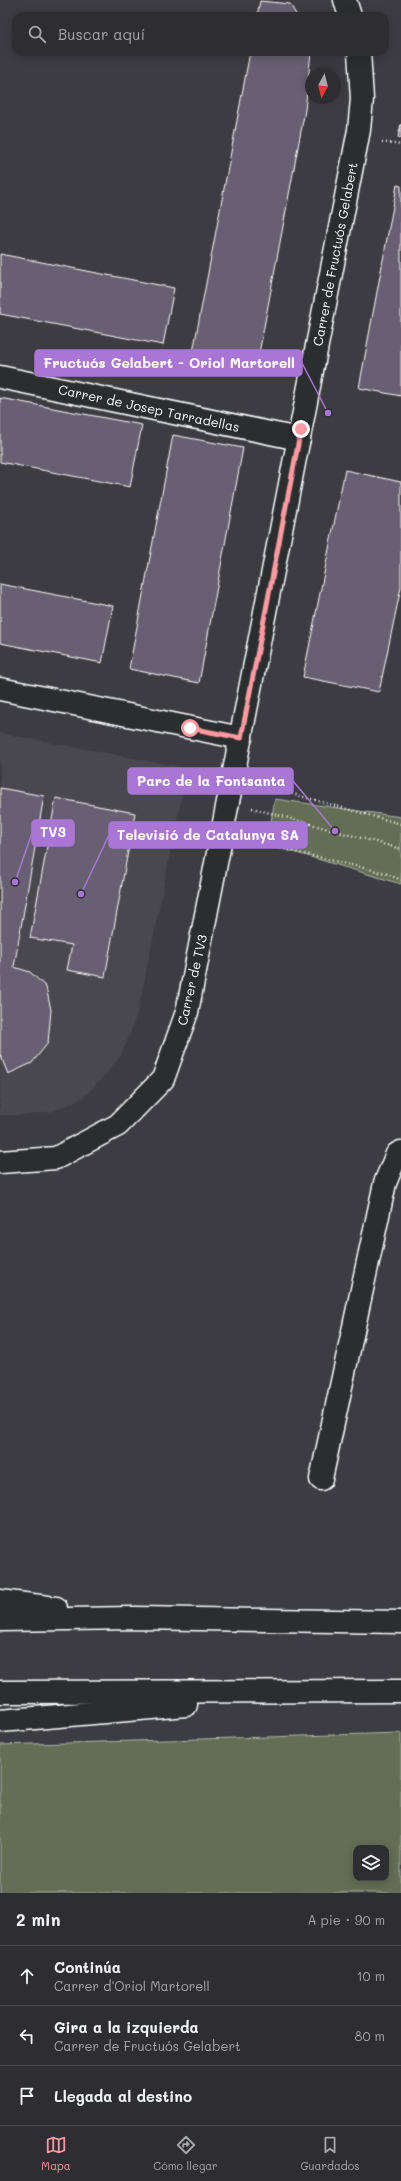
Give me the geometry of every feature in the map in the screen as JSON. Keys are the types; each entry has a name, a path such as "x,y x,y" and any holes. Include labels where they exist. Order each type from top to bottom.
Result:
{"main road":[{"path":"345,0 349,12"},
{"name":"Carrer de Fructuós Gelabert","path":"241,738 359,130 362,99 359,56"},
{"name":"Carrer de Josep Tarradellas","path":"0,377 299,438"},
{"path":"0,689 241,738"},
{"name":"Carrer de TV3","path":"0,1162 56,1158 118,1125 163,1079 187,1012 241,738"},
{"path":"321,1479 385,1183 397,1154 401,1152"},
{"path":"0,1601 135,1618"},
{"path":"0,1620 135,1618 401,1622"},
{"path":"0,1692 401,1691"},
{"path":"0,1720 338,1692"}],"path":[{"path":"233,777 401,824"},
{"path":"228,802 401,849"},
{"path":"222,834 385,873 401,880"}],"shaded area":[{"path":"0,733 176,766 185,780 139,1008 120,1057 83,1098 51,1112 29,1115 0,1115"}],"green space":[{"path":"275,799 401,817 401,884 267,844"},
{"path":"401,1733 401,1893 0,1893 0,1745"}],"building":[{"path":"260,1 290,4 295,12 258,12"},
{"path":"249,56 311,56 309,68 305,68 305,110 257,364 193,352"},
{"path":"401,124 401,138 398,137"},
{"path":"397,185 401,186 401,396 359,388"},
{"path":"0,254 174,288 163,345 0,314"},
{"path":"0,398 142,425 130,487 0,462"},
{"path":"173,435 243,448 199,683 129,669"},
{"path":"345,470 401,482 401,587 379,692 303,677"},
{"path":"0,584 113,606 102,663 0,643"},
{"path":"0,788 44,796 14,967 30,972 46,987 51,1010 48,1043 32,1063 8,1074 0,1054"},
{"path":"56,798 135,813 105,977 67,970 72,945 30,938"}],"place":[{"name":"Fructuós Gelabert - Oriol Martorell","path":"328,413"},
{"name":"Parc de la Fontsanta","path":"335,831"},
{"name":"TV3","path":"15,882"},
{"name":"Televisió de Catalunya SA","path":"81,894"}],"route":[{"path":"190,728 241,738 301,429"}]}
